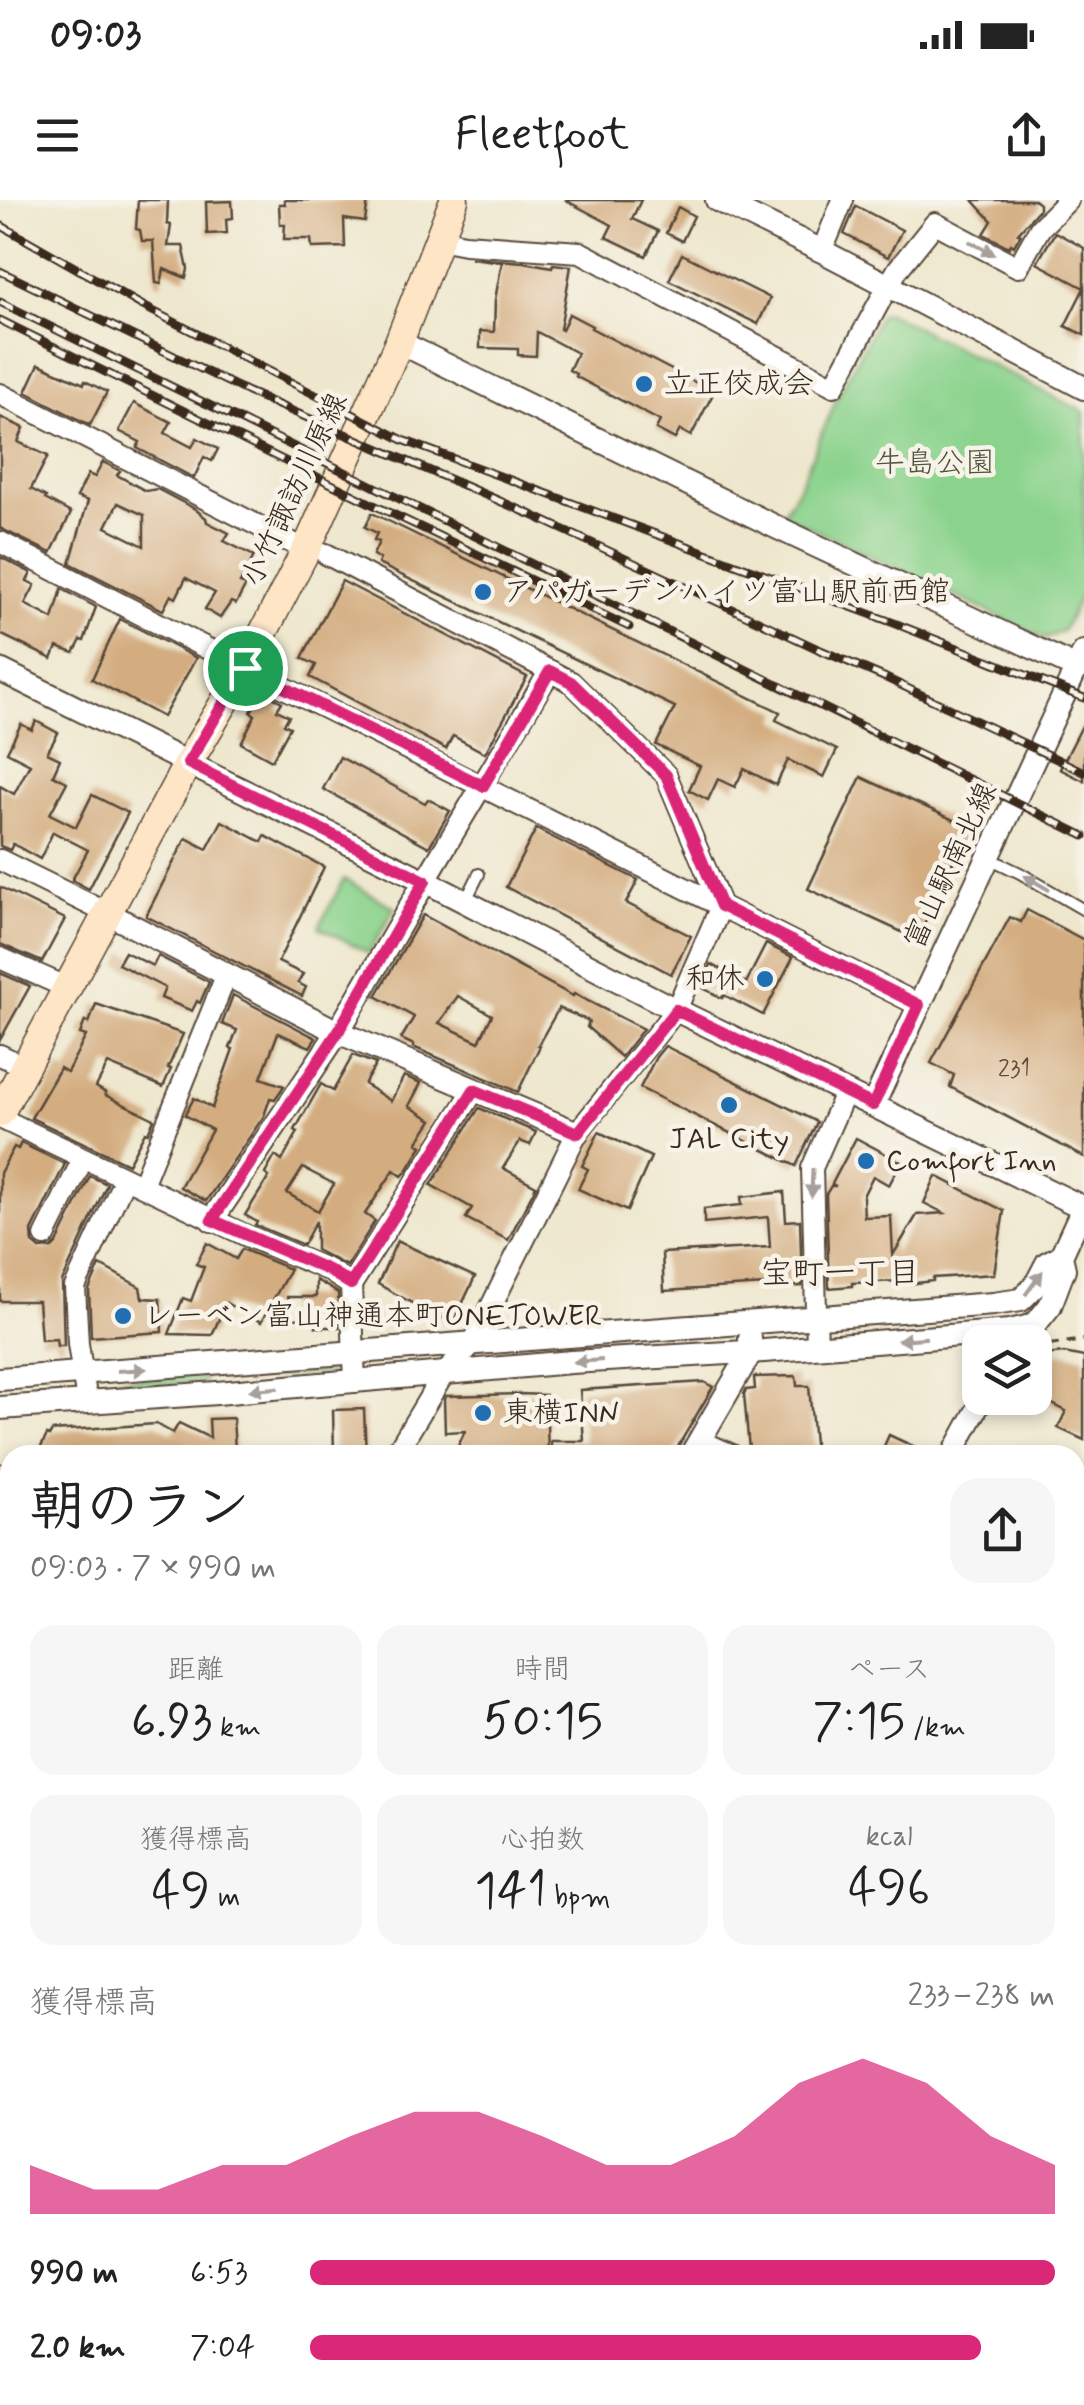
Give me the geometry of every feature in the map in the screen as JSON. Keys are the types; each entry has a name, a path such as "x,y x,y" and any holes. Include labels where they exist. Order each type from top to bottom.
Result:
{"main road":[{"name":"小竹諏訪川原線","path":"0,1116 12,1061 68,988 188,763 316,552 454,200"}],"street":[{"path":"717,200 822,250 1084,388"},
{"path":"822,250 843,200"},
{"path":"439,238 465,244 580,252 834,386 898,269 935,223 1018,267 1040,228 1062,202 1084,217"},
{"path":"398,342 776,528 1082,664"},
{"path":"0,394 571,682 666,775 721,906 676,1010 578,1133 473,1343 443,1375 401,1445"},
{"path":"0,542 919,1005"},
{"name":"富山駅南北線","path":"873,1105 1082,664"},
{"path":"0,670 676,1010 1084,1208 1061,1256 1047,1263 1035,1286 1021,1300 0,1379"},
{"path":"212,1220 338,1032 425,881 498,768 550,671"},
{"path":"0,860 338,1032 578,1133"},
{"path":"0,958 68,988"},
{"path":"87,1402 75,1287 134,1181 226,976"},
{"path":"356,1382 351,1284 474,1090"},
{"path":"817,1347 812,1168 845,1093"},
{"path":"0,1116 351,1284"},
{"path":"45,1236 83,1159"},
{"path":"1031,1325 1050,1306 1064,1269 1061,1256"},
{"path":"698,1445 750,1352 748,1322"},
{"path":"0,1408 571,1362 962,1339"},
{"path":"957,1445 974,1415"}],"lane":[{"path":"988,857 1084,910"},
{"path":"465,901 478,874"}],"path":[{"path":"1052,1345 1084,1340"}],"green space":[{"name":"牛島公園","path":"888,313 1084,412 1084,589 1063,630 1046,639 782,514 798,489 838,396 880,314"},
{"path":"344,879 395,908 369,953 319,927"},
{"path":"338,1365 340,1373 228,1380 224,1375 226,1372"},
{"path":"203,1374 204,1382 97,1387 99,1381"}],"building":[{"path":"138,200 168,200 168,246 183,246 186,278 164,269 161,284 156,283 153,241 142,241 140,230 136,229"},
{"path":"284,200 368,200 365,222 344,219 345,247 312,248 311,239 284,239 285,224 280,224 279,204 285,204"},
{"path":"565,200 641,200 632,219 658,231 646,256 606,237 612,225"},
{"path":"973,200 1034,200 1039,209 1018,233 1021,234 1014,246 1009,247 984,234 992,221"},
{"path":"232,201 233,218 226,219 227,233 207,234 206,202"},
{"path":"856,206 902,230 888,257 844,234"},
{"path":"678,207 694,216 682,241 666,233"},
{"path":"1055,232 1084,248 1084,288 1037,263"},
{"path":"682,254 770,298 758,324 669,280"},
{"path":"471,258 571,266 560,329 569,314 714,392 691,436 680,430 675,439 656,429 660,421 575,376 569,370 577,353 537,332 536,356 518,355 518,349 480,348 480,331 494,332 502,262"},
{"path":"1084,288 1084,335 1065,326"},
{"path":"39,364 107,392 90,425 26,392"},
{"path":"134,403 171,422 165,433 192,447 197,438 218,449 212,461 204,457 194,478 137,448 140,442 119,431"},
{"path":"0,417 24,428 18,442 48,456 31,489 71,513 51,553 0,528"},
{"path":"103,462 120,471 117,475 146,491 157,489 229,533 224,541 254,556 240,583 246,585 236,604 231,602 220,618 205,609 215,593 186,578 176,598 171,595 163,610 70,563 88,501 77,497 88,474 95,477","holes":["118,503 144,515 144,546 106,527"]},
{"path":"372,513 780,712 776,720 837,750 824,777 788,760 776,785 744,769 735,787 718,779 708,800 689,790 700,766 656,745 675,707 378,564 380,559 373,555 379,542 374,540 377,533 365,527"},
{"path":"0,557 31,573 27,581 35,585 25,604 53,619 62,589 96,607 84,641 74,653 57,647 52,659 0,634"},
{"path":"342,581 527,677 485,753 453,736 446,749 310,677 316,665 302,658"},
{"path":"120,619 196,658 163,717 92,679"},
{"path":"262,692 282,702 277,710 289,716 284,724 290,727 272,760 241,743"},
{"path":"36,721 58,733 47,753 60,759 53,775 67,782 50,814 76,827 92,795 128,813 89,889 72,880 88,850 53,832 40,859 13,844 10,850 0,846 0,786 14,794 30,764 7,752 21,724 32,730"},
{"path":"1084,722 1084,781 1060,769"},
{"path":"340,757 425,803 428,799 450,811 429,847 323,789"},
{"path":"861,777 969,827 917,939 808,889"},
{"path":"222,821 262,842 265,836 324,867 278,962 303,974 298,983 306,987 302,996 146,916 186,838 207,849"},
{"path":"536,829 638,880 626,903 691,936 671,974 506,887"},
{"path":"0,887 65,919 42,962 0,944"},
{"path":"1027,910 1084,940 1084,1157 950,1087 954,1075 931,1063 1010,917 1021,922"},
{"path":"423,915 643,1029 621,1057 587,1027 589,1021 559,1008 518,1092 401,1039 414,1017 376,996","holes":["458,996 492,1015 479,1042 439,1023"]},
{"name":"和休","path":"766,944 793,957 763,1015 701,987 711,964 746,983"},
{"path":"125,952 153,966 158,956 209,982 200,1003 197,1001 192,1011 161,998 165,988 118,964"},
{"path":"0,973 30,986 0,1040"},
{"path":"233,995 316,1038 310,1047 278,1033 261,1078 284,1086 275,1099 270,1098 264,1116 206,1201 180,1187 212,1130 185,1115 194,1098 212,1108 237,1030 222,1024"},
{"path":"96,1004 183,1034 163,1087 108,1064 96,1087 154,1119 128,1164 31,1118 60,1068 67,1072 86,1036 80,1034 85,1021 89,1023"},
{"name":"JAL City","path":"665,1046 817,1122 796,1166 640,1088"},
{"path":"353,1055 376,1064 364,1084 391,1101 404,1076 421,1083 409,1106 432,1120 417,1143 422,1146 407,1171 402,1176 394,1170 365,1214 375,1221 347,1266 316,1250 316,1221 303,1245 255,1225 257,1222 245,1215 269,1177 265,1174 275,1156 282,1161 321,1084 333,1091","holes":["303,1168 334,1184 318,1211 287,1193"]},
{"path":"479,1108 536,1132 530,1145 520,1141 503,1168 536,1186 508,1240 466,1218 472,1208 431,1185"},
{"path":"599,1132 651,1157 627,1211 578,1189 588,1169 582,1166"},
{"path":"856,1138 901,1162 889,1185 873,1176 863,1196 864,1217 891,1216 893,1255 917,1215 944,1213 924,1203 936,1176 1004,1211 994,1274 933,1278 900,1285 900,1281 852,1283 829,1288 826,1194 831,1186 836,1186 832,1184"},
{"path":"21,1143 65,1164 32,1231 33,1243 40,1249 52,1248 57,1243 90,1176 107,1184 62,1282 64,1346 57,1346 56,1339 41,1340 38,1301 0,1301 0,1173 14,1147 18,1149"},
{"path":"784,1192 786,1221 800,1220 802,1286 664,1291 662,1253 770,1247 768,1217 704,1223 704,1209 742,1205 741,1197"},
{"path":"397,1241 475,1277 453,1323 378,1284"},
{"path":"207,1243 236,1259 242,1249 290,1269 261,1322 226,1303 212,1335 169,1334 183,1298 191,1301 204,1267 196,1264"},
{"name":"レーベン富山神通本町ONETOWER","path":"100,1265 140,1287 142,1298 160,1299 162,1332 91,1337 89,1290"},
{"path":"316,1280 338,1293 339,1327 316,1327 316,1318 288,1319 287,1297 316,1297"},
{"path":"1052,1354 1084,1357 1084,1440 1058,1428 1066,1411 1052,1404"},
{"path":"796,1376 797,1386 809,1386 814,1445 749,1445 744,1394 755,1389 754,1377"},
{"path":"704,1382 713,1387 679,1445 551,1445 551,1441 584,1441 580,1390"},
{"name":"東横INN","path":"546,1395 548,1445 459,1445 465,1431 445,1432 446,1396"},
{"path":"364,1409 366,1445 334,1445 333,1410"},
{"path":"233,1418 235,1445 42,1445 52,1431 156,1424 173,1433 179,1423 210,1438 209,1419"},
{"path":"889,1435 910,1445 884,1445"}],"railway":[{"path":"0,225 143,306 403,440 1084,698"},
{"path":"0,271 248,392 532,515 1084,772"},
{"path":"0,302 1084,836"},
{"path":"0,320 629,627"}],"place":[{"name":"立正佼成会","path":"644,384"},
{"name":"アパガーデンハイツ富山駅前西館","path":"483,592"},
{"name":"和休","path":"765,979"},
{"name":"JAL City","path":"729,1105"},
{"name":"Comfort Inn","path":"866,1161"},
{"name":"レーベン富山神通本町ONETOWER","path":"123,1316"},
{"name":"東横INN","path":"483,1413"}],"district":[{"name":"宝町一丁目","path":"840,1274"}],"route":[{"path":"245,668 483,786 550,671 571,682 666,775 721,906 919,1005 873,1105 676,1010 578,1133 474,1090 351,1284 328,1270 212,1220 338,1032 425,881 188,763 245,668"}]}
